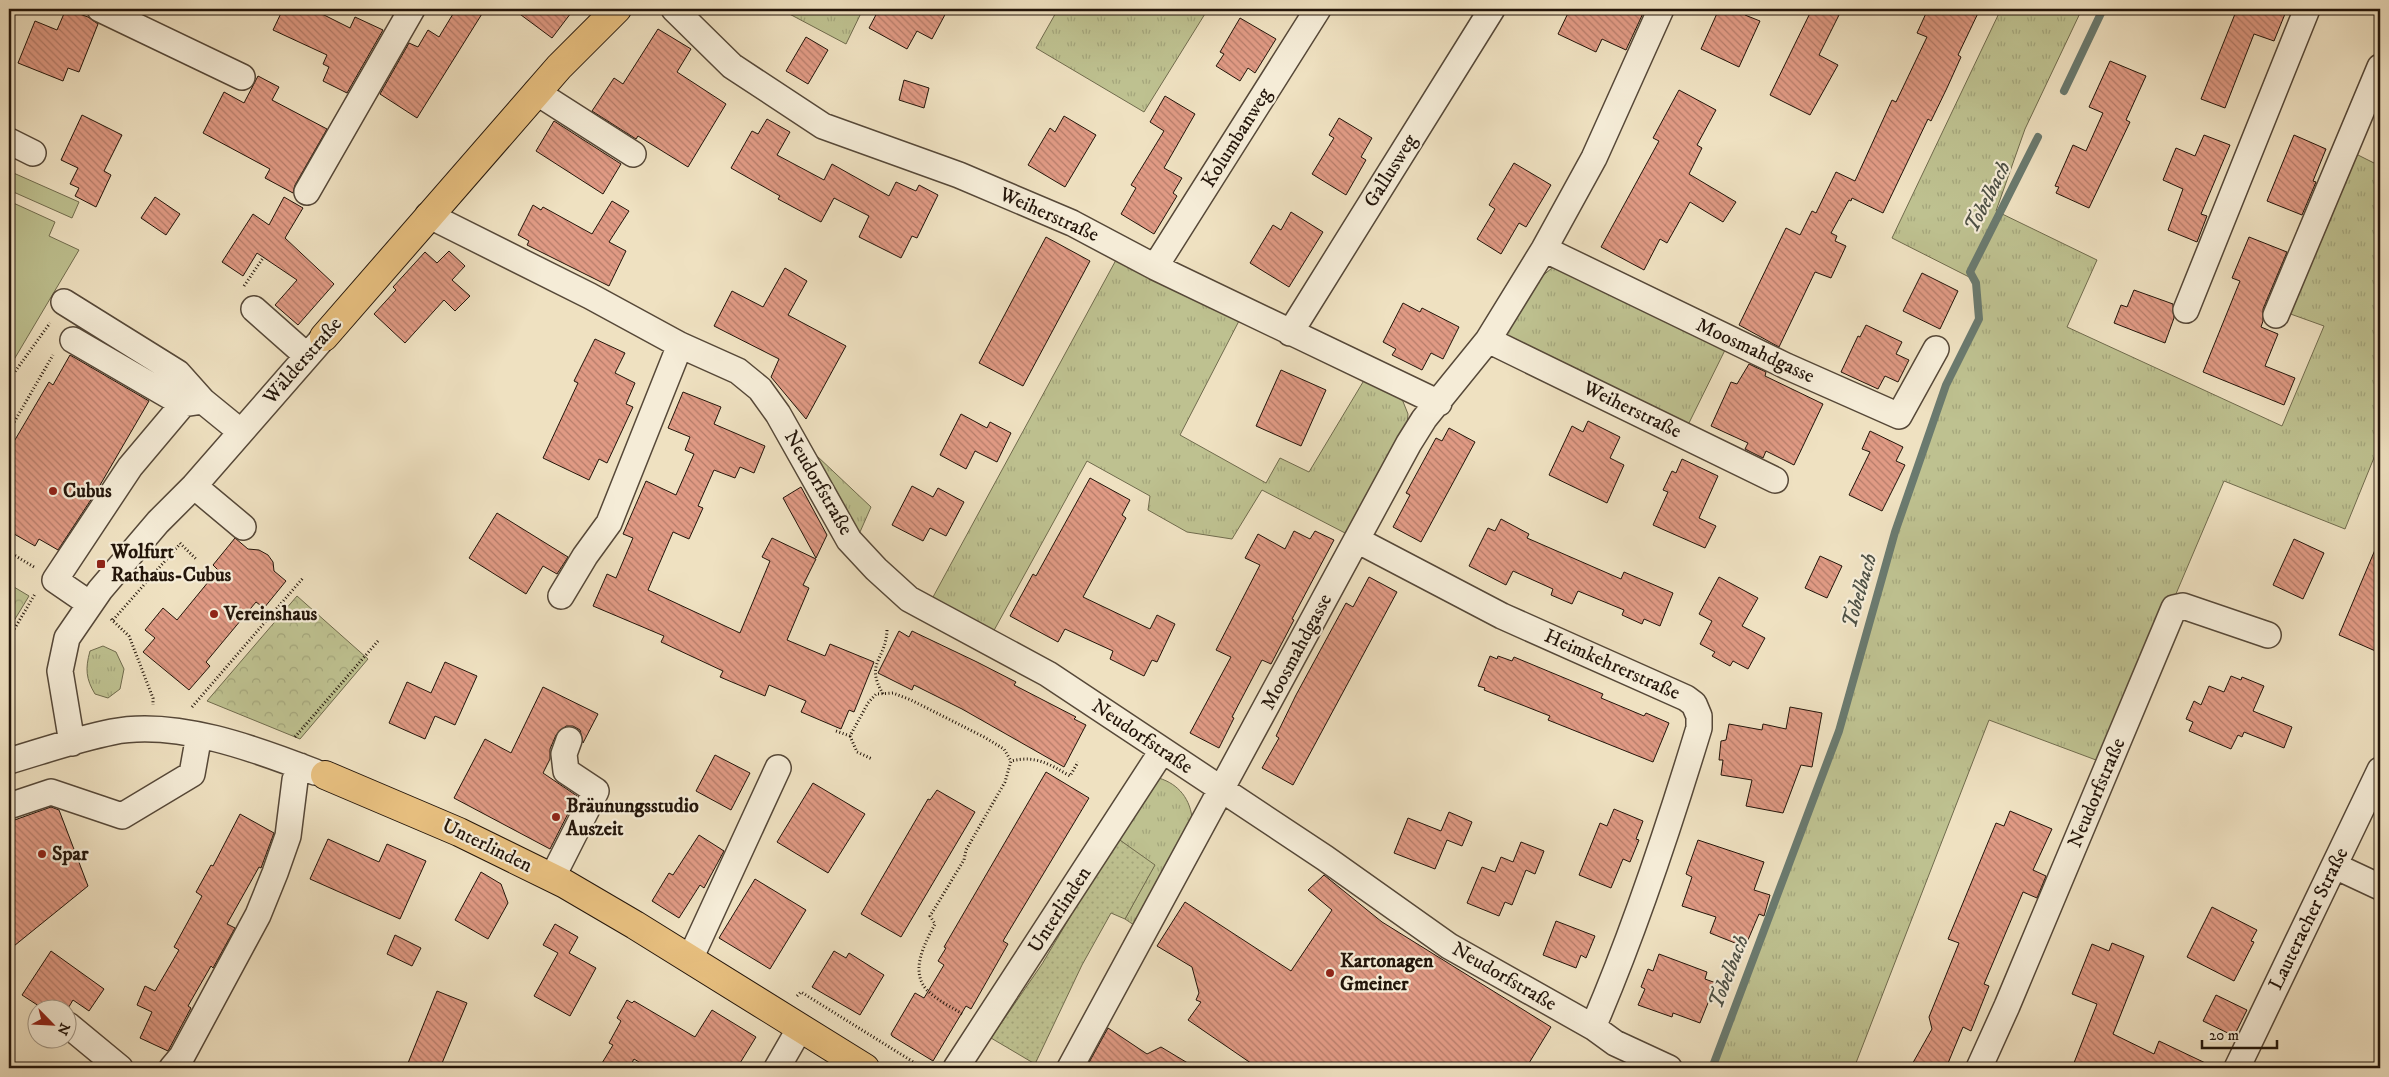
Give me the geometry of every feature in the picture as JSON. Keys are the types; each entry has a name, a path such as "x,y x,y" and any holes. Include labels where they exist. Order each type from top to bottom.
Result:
{"main road":[{"name":"Wälderstraße","path":"320,350 428,215 536,92 617,9"},
{"name":"Unterlinden","path":"313,771 459,832 552,878 635,925 865,1068"}],"street":[{"path":"100,9 242,78"},
{"path":"307,192 412,9"},
{"name":"Weiherstraße","path":"674,9 732,66 823,126 959,175 1072,222 1155,267 1439,403"},
{"name":"Kolumbanweg","path":"1155,267 1318,9"},
{"name":"Gallusweg","path":"1290,333 1492,9"},
{"name":"Moosmahdgasse","path":"1070,1068 1409,443 1424,419 1439,403 1488,340 1544,249 1594,158 1661,9"},
{"path":"2186,310 2307,9"},
{"path":"2276,314 2380,67"},
{"path":"536,92 633,154"},
{"path":"9,141 33,153"},
{"name":"Neudorfstraße","path":"428,215 590,296 680,345 738,371 760,389 778,414 844,533 876,569 909,599 1048,674 1325,858 1449,946 1593,1027 1615,1043 1669,1068"},
{"name":"Moosmahdgasse","path":"1544,249 1786,366 1899,416 1936,350"},
{"path":"248,299 320,350"},
{"path":"64,302 178,373 193,402"},
{"path":"73,340 193,402 242,442"},
{"name":"Weiherstraße","path":"1488,340 1775,480"},
{"path":"561,596 585,556 609,522 680,345"},
{"name":"Wälderstraße","path":"72,743 60,671 67,638 90,604 158,522 283,401 320,350"},
{"path":"90,604 55,580 130,467 193,402"},
{"path":"194,486 243,527"},
{"name":"Heimkehrerstraße","path":"1357,540 1502,616 1658,684 1694,704 1699,716 1699,728 1674,810 1649,886 1593,1027"},
{"name":"Neudorfstraße","path":"1979,1068 2007,1006 2174,608 2183,606 2268,635"},
{"name":"Unterlinden","path":"9,761 112,732 133,729 172,729 199,735 313,771"},
{"path":"9,806 51,792 122,816 192,774 199,735"},
{"path":"552,878 596,791 566,771 564,754 569,740"},
{"name":"Unterlinden","path":"956,1068 1162,751"},
{"path":"690,959 778,768"},
{"name":"Lauteracher Straße","path":"2237,1068 2380,770"},
{"path":"172,1068 182,1056 258,915 288,836 295,780 313,771"},
{"path":"2335,866 2380,887"},
{"path":"777,1068 800,1028"},
{"path":"78,1033 120,1068"}],"path":[{"path":"248,299 263,258"},
{"path":"9,392 9,381 64,302"},
{"path":"9,431 65,334 73,340"},
{"path":"176,539 196,559"},
{"path":"153,698 129,636 112,620 180,544"},
{"path":"192,706 303,578"},
{"path":"9,638 37,590"},
{"path":"883,694 876,682 874,672 887,640 887,628"},
{"path":"289,744 378,641"},
{"path":"850,736 868,703 876,694 893,693 984,737 1004,749 1011,761 1005,782 966,850 964,860 930,916 935,924 919,956 922,984 929,992 984,1027"},
{"path":"836,731 850,736 858,752 872,758"},
{"path":"1011,761 1026,758 1046,762 1070,776 1078,762"},
{"path":"801,992 923,1068"}],"green space":[{"path":"780,9 863,9 846,44"},
{"path":"1058,9 1208,9 1144,112 1036,48"},
{"path":"2001,9 2082,9 2025,129 1996,211 2097,260 2067,327 2282,426 2324,326 2285,312 2352,152 2380,166 2380,443 2345,529 2224,481 2104,763 1989,720 1854,1068 1723,1068 1713,1065 1840,732 1896,532 1948,385 1980,319 1977,281 1892,238"},
{"path":"9,171 79,202 72,218 9,190"},
{"path":"9,201 55,222 49,236 79,250 9,368"},
{"path":"1116,260 1240,319 1180,435 1266,483 1280,458 1309,472 1366,377 1402,399 1408,414 1407,426 1385,470 1345,533 1262,490 1232,539 1187,532 1148,510 1150,496 1087,461 992,634 933,597"},
{"path":"1552,268 1565,269 1727,346 1686,429 1500,340 1541,277"},
{"path":"817,456 871,507 860,532 839,506 828,487"},
{"path":"9,584 29,596 9,629"},
{"path":"297,596 368,659 300,739 207,701"},
{"path":"103,646 116,652 124,669 120,689 108,698 95,694 87,674 90,651"},
{"path":"1155,777 1169,782 1185,796 1192,817 1134,925 1125,919 1154,866 1117,838"},
{"path":"1117,838 1155,865 1125,919 1111,913 1082,965 1035,1064 991,1038 1042,964"}],"building":[{"path":"66,9 88,17 98,24 79,72 68,68 63,81 18,63 35,21 57,30"},
{"path":"283,9 312,9 350,28 355,17 383,30 347,93 323,81 329,67 323,64 327,55 273,30"},
{"path":"456,9 485,9 417,118 380,94 409,43 418,47 428,30 439,37"},
{"path":"513,9 574,9 552,38"},
{"path":"875,9 948,9 932,39 917,31 907,49 869,28 878,11"},
{"path":"1570,9 1645,9 1626,50 1602,39 1596,52 1558,34"},
{"path":"1719,9 1748,9 1745,15 1760,21 1739,67 1701,49"},
{"path":"1812,9 1842,9 1819,55 1838,65 1810,115 1770,95"},
{"path":"1928,9 1980,9 1958,55 1961,57 1947,88 1931,121 1928,119 1883,213 1852,198 1851,201 1849,200 1831,233 1837,236 1835,241 1846,246 1831,278 1815,272 1779,347 1739,325 1786,228 1800,235 1812,211 1816,213 1836,172 1855,181 1892,100 1896,102 1927,37 1917,33"},
{"path":"2237,9 2287,9 2274,41 2254,34 2225,108 2201,99"},
{"path":"1240,18 1276,39 1255,73 1248,68 1240,81 1216,66 1224,54 1220,52"},
{"path":"658,29 691,49 677,72 726,104 688,167 638,136 636,139 592,111 614,78 623,84"},
{"path":"806,37 828,50 808,84 786,71"},
{"path":"2110,61 2146,76 2126,120 2130,122 2089,208 2056,193 2059,187 2055,186 2073,145 2086,151 2103,113 2089,107"},
{"path":"258,76 279,87 272,100 327,129 295,185 293,193 265,178 270,169 203,133 224,92 244,103"},
{"path":"904,80 929,88 924,108 899,100"},
{"path":"1679,90 1716,110 1697,145 1702,148 1689,174 1736,202 1723,222 1690,202 1667,243 1660,239 1644,270 1601,247 1659,141 1653,138"},
{"path":"1165,96 1195,114 1164,168 1182,178 1173,193 1177,196 1154,234 1121,214 1136,188 1131,185 1164,131 1150,122"},
{"path":"82,115 122,135 104,171 111,175 96,207 75,196 79,188 70,184 78,168 61,160"},
{"path":"1064,116 1096,135 1065,187 1028,165 1050,128 1055,132"},
{"path":"1339,118 1372,138 1361,157 1366,160 1346,195 1312,174 1334,138 1329,135"},
{"path":"767,119 790,132 777,155 824,180 832,164 889,196 896,182 916,191 919,185 938,195 917,238 912,236 901,258 859,237 869,216 834,198 821,222 778,199 780,196 731,168 752,131 758,134"},
{"path":"554,121 621,164 603,194 536,151"},
{"path":"2204,135 2230,145 2201,214 2207,216 2197,242 2168,230 2183,189 2163,180 2176,148 2195,156"},
{"path":"2294,135 2326,149 2313,181 2316,182 2302,215 2267,201"},
{"path":"1514,163 1551,185 1526,227 1519,223 1501,254 1477,239 1495,209 1489,205"},
{"path":"155,197 180,214 166,235 141,218"},
{"path":"284,197 303,208 285,238 334,284 298,325 275,305 297,280 257,253 243,276 222,262 253,214 269,225"},
{"path":"612,201 629,211 609,242 626,251 609,286 527,245 529,241 518,235 533,205 541,210 543,207 592,234"},
{"path":"1291,212 1323,232 1289,287 1250,263 1273,225 1281,230"},
{"path":"1046,237 1090,261 1023,386 979,363"},
{"path":"2249,237 2287,252 2263,309 2261,327 2278,334 2265,366 2295,378 2284,405 2203,372 2240,281 2232,278"},
{"path":"449,251 465,266 452,280 470,296 455,311 444,300 405,343 374,314 396,290 393,287 425,252 437,263"},
{"path":"785,268 807,281 788,315 846,346 806,419 771,377 779,359 714,326 732,291 763,307"},
{"path":"1922,273 1958,291 1940,329 1903,311"},
{"path":"2134,290 2173,304 2174,318 2165,343 2114,323 2121,305 2127,307"},
{"path":"1403,303 1420,312 1422,308 1459,327 1443,359 1431,353 1422,370 1392,355 1396,349 1383,342"},
{"path":"1866,325 1902,342 1896,354 1909,360 1898,382 1885,376 1878,389 1841,372 1858,336 1860,337"},
{"path":"595,339 625,353 615,373 635,383 626,404 633,407 607,463 599,459 589,480 543,458 578,383 574,381"},
{"name":"Cubus","path":"70,355 149,401 96,492 58,550 39,539 35,546 9,531 9,450 49,382 53,385"},
{"path":"1749,364 1766,372 1765,376 1823,404 1794,465 1766,451 1763,458 1745,449 1748,443 1711,426 1731,382 1737,384"},
{"path":"1281,370 1326,390 1301,446 1256,426"},
{"path":"683,392 721,407 714,424 765,446 754,473 740,467 735,478 714,470 698,506 703,508 689,539 673,532 648,590 740,633 770,561 762,557 772,538 816,559 803,585 809,588 787,640 825,656 830,644 874,662 854,712 849,710 841,729 801,712 806,701 769,685 765,696 720,677 723,671 661,642 664,636 593,606 607,574 616,578 633,538 623,534 646,481 676,495 694,454 685,450 690,437 668,428"},
{"path":"961,414 987,428 990,422 1011,433 997,462 975,451 966,469 940,455"},
{"path":"1588,421 1620,437 1610,458 1624,465 1607,503 1549,475 1572,426 1583,432"},
{"path":"1449,428 1475,442 1421,542 1393,527 1410,495 1406,493 1436,438 1442,441"},
{"path":"1870,431 1903,447 1896,461 1905,465 1882,511 1849,495 1870,452 1862,449"},
{"path":"1682,459 1718,476 1699,518 1716,526 1705,548 1653,525 1668,492 1663,490 1672,471 1676,473"},
{"path":"1090,478 1130,500 1122,515 1126,518 1083,597 1150,629 1157,615 1175,624 1157,662 1152,660 1144,676 1110,659 1113,651 1065,629 1058,642 1010,616 1033,574 1036,576"},
{"path":"912,486 933,497 938,488 964,502 946,536 930,528 923,541 892,525"},
{"path":"801,487 827,535 816,558 783,498"},
{"path":"497,513 568,557 557,574 543,566 526,594 469,558"},
{"path":"1501,519 1529,534 1527,538 1621,579 1624,572 1673,593 1660,626 1644,619 1642,624 1622,615 1624,610 1578,591 1572,604 1551,595 1553,589 1513,571 1506,585 1469,566 1488,528 1495,531"},
{"path":"1294,531 1310,539 1315,531 1334,540 1292,619 1294,620 1271,664 1262,660 1232,717 1234,718 1219,748 1190,733 1231,657 1216,650 1260,565 1245,558 1258,534 1285,549"},
{"name":"Vereinshaus","path":"235,538 248,549 259,550 268,555 273,562 274,571 286,581 264,608 256,602 206,662 210,666 189,690 143,652 155,638 145,630 163,608 177,620 218,570 213,565"},
{"path":"2380,538 2380,653 2339,635"},
{"path":"2294,539 2324,553 2303,599 2273,585"},
{"path":"1820,556 1842,566 1827,598 1805,588"},
{"path":"1369,577 1397,592 1293,785 1262,768 1279,738 1276,736 1296,695 1346,603 1353,607"},
{"path":"1719,577 1758,598 1742,626 1765,638 1748,669 1733,661 1730,666 1712,656 1715,652 1700,644 1712,621 1699,614"},
{"path":"899,631 909,637 912,631 977,662 1016,682 1014,685 1076,717 1074,719 1086,725 1064,767 962,709 914,685 912,690 878,673"},
{"path":"1490,656 1497,659 1498,656 1512,661 1514,657 1603,694 1601,698 1644,716 1646,713 1669,723 1653,762 1548,720 1550,716 1484,690 1485,688 1478,686"},
{"path":"445,662 477,676 455,725 435,716 425,739 389,723 407,682 431,693"},
{"path":"2231,676 2241,680 2242,677 2264,686 2253,711 2292,727 2284,748 2244,732 2242,737 2238,735 2231,749 2189,731 2193,722 2186,719 2194,701 2201,705 2209,686 2224,692"},
{"path":"543,687 598,714 583,743 580,730 573,726 566,726 556,735 550,749 550,759 543,773 577,796 550,849 454,798 485,739 511,753"},
{"path":"1790,707 1822,713 1812,767 1801,765 1783,813 1746,806 1752,780 1721,775 1723,760 1719,760 1721,741 1726,740 1729,724 1762,730 1763,724 1786,729"},
{"path":"715,755 750,773 731,810 696,791"},
{"path":"1046,772 1089,798 1003,941 1008,944 971,1009 966,1006 933,1061 891,1034 915,993 924,998 944,965 938,961 946,948 944,947"},
{"path":"813,783 865,814 828,873 777,842"},
{"path":"937,790 975,812 901,937 861,914 928,799 930,800"},
{"name":"Spar","path":"51,807 59,810 88,886 9,950 9,822"},
{"path":"1614,809 1643,821 1636,839 1639,840 1630,862 1623,859 1611,888 1579,875 1600,823 1607,826"},
{"path":"2010,811 2052,829 2033,870 2046,876 2037,898 2023,892 1984,984 1989,986 1971,1031 1963,1027 1946,1068 1910,1068 1932,1029 1929,1017 1959,943 1948,939 1996,823 2004,826"},
{"path":"1449,812 1472,822 1462,846 1447,840 1435,869 1394,853 1408,818 1441,831"},
{"path":"240,814 274,833 261,868 259,867 227,924 235,928 213,968 211,966 188,1006 191,1008 168,1051 140,1038 152,1012 137,1005 145,986 155,991 179,950 174,947 202,896 196,892 211,865 213,866"},
{"path":"699,835 724,851 704,888 700,885 679,918 652,901 669,873 673,875"},
{"path":"328,839 379,862 387,844 426,861 400,919 310,879"},
{"path":"1698,840 1764,862 1754,890 1770,895 1764,916 1759,914 1745,947 1710,933 1716,917 1682,906 1692,877 1686,874"},
{"path":"1521,842 1544,851 1535,874 1526,870 1512,905 1505,902 1499,916 1467,903 1482,867 1495,872 1501,857 1513,862"},
{"path":"481,872 501,884 508,903 488,939 455,920"},
{"name":"Kartonagen Gmeiner","path":"1324,875 1382,922 1551,1027 1526,1068 1258,1068 1188,1020 1201,1002 1196,1000 1199,993 1192,967 1157,946 1185,902 1291,971 1332,910 1308,890"},
{"path":"755,879 806,910 770,969 719,938"},
{"path":"2212,907 2257,930 2251,941 2254,942 2234,981 2187,957"},
{"path":"1556,921 1595,936 1586,958 1581,955 1576,968 1543,955"},
{"path":"555,924 578,937 569,953 596,968 570,1016 534,996 558,953 543,945"},
{"path":"395,935 421,948 412,966 387,954"},
{"path":"2112,943 2144,956 2113,1034 2154,1054 2159,1041 2216,1068 2072,1068 2097,1004 2072,994 2092,944 2109,951"},
{"path":"51,951 104,989 89,1011 78,1003 78,1000 30,1000 22,995"},
{"path":"834,951 846,958 849,953 884,975 860,1015 812,987"},
{"path":"1659,954 1707,972 1705,979 1716,983 1700,1023 1673,1013 1672,1017 1638,1005 1645,989 1641,987 1648,969 1653,971"},
{"path":"437,991 467,1003 440,1068 406,1068"},
{"path":"2216,995 2247,1010 2234,1036 2203,1021"},
{"path":"627,1000 632,1003 634,1001 695,1037 712,1010 756,1037 737,1068 649,1068 634,1059 629,1068 599,1068 613,1045 609,1043 621,1021 617,1018"},
{"path":"1108,1028 1147,1054 1161,1047 1196,1068 1086,1068"}],"waterway":[{"path":"2064,91 2103,9"},
{"name":"Tobelbach","path":"1714,1063 1839,731 1895,532 1946,385 1979,319 1976,283 1970,272 2038,137"}],"place":[{"name":"Cubus","path":"53,491"},
{"name":"Wolfurt Rathaus-Cubus","path":"101,564"},
{"name":"Vereinshaus","path":"214,614"},
{"name":"Bräunungsstudio Auszeit","path":"556,817"},
{"name":"Spar","path":"42,854"},
{"name":"Kartonagen Gmeiner","path":"1330,973"}]}
